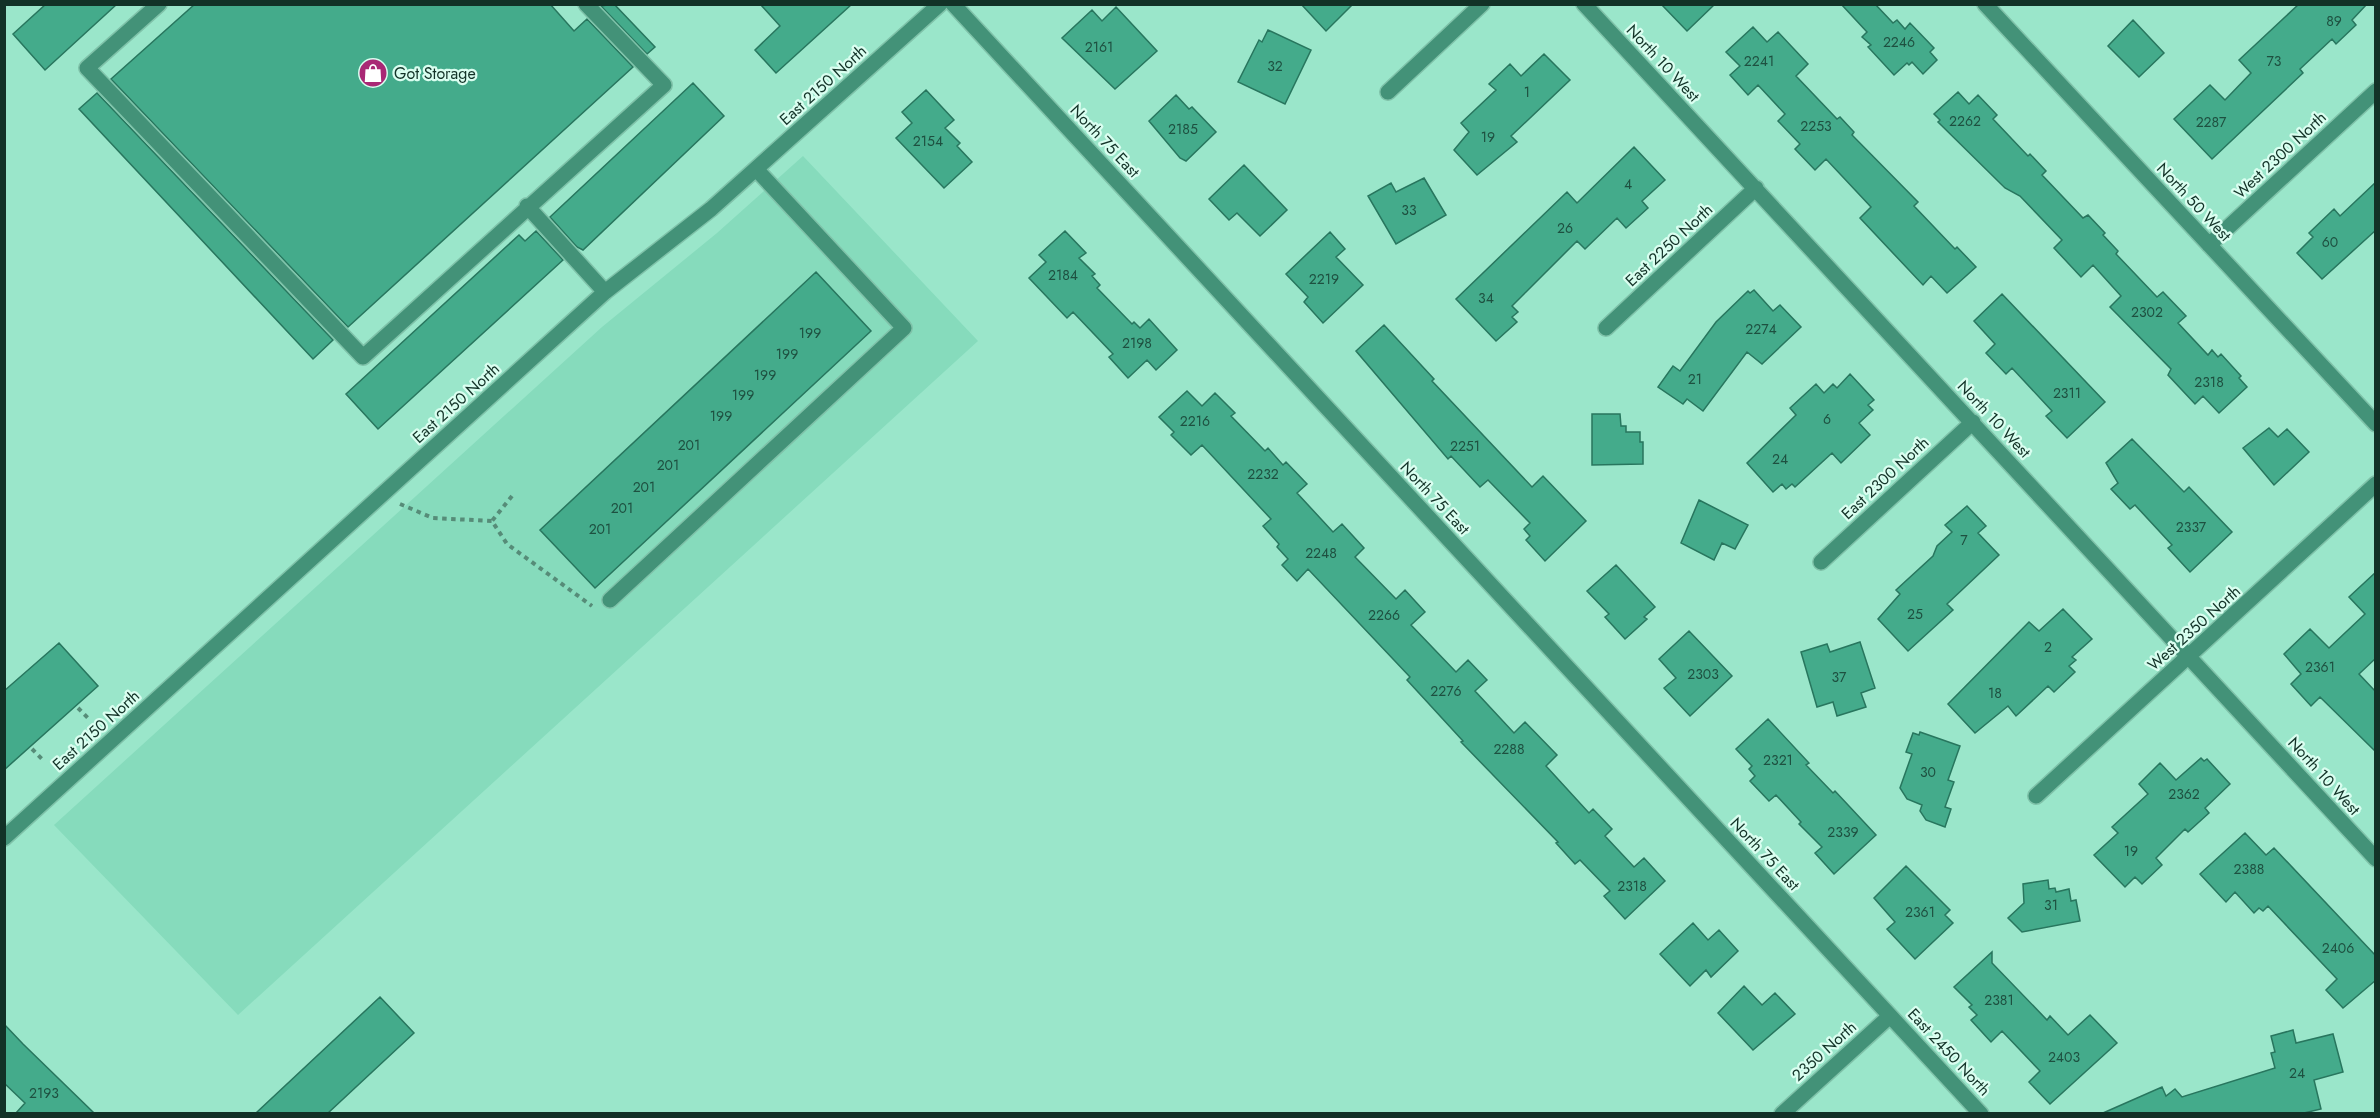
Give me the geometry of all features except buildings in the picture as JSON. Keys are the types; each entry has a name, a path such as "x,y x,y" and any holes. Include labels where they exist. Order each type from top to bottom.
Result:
{"street":[{"path":"159,4 87,69 363,357 527,206 664,85 586,4"},
{"name":"East 2150 North","path":"4,838 605,292 711,209 940,4"},
{"name":"North 75 East","path":"953,4 1890,1016"},
{"path":"1388,92 1482,4"},
{"name":"North 10 West","path":"1584,4 2376,859"},
{"name":"North 50 West","path":"1985,4 2376,424"},
{"name":"West 2300 North","path":"2209,245 2376,91"},
{"path":"610,600 904,328 756,169"},
{"name":"East 2250 North","path":"1606,328 1756,188"},
{"path":"527,206 605,292"},
{"name":"East 2300 North","path":"1821,562 1973,422"},
{"name":"West 2350 North","path":"2036,796 2376,484"},
{"name":"2350 North","path":"1782,1113 1890,1016"},
{"name":"East 2450 North","path":"1890,1016 1981,1113"}],"path":[{"path":"381,494 412,511 433,518 492,521"},
{"path":"492,521 512,496"},
{"path":"492,521 507,544 593,606 610,600"},
{"path":"78,708 90,720"},
{"path":"32,749 44,761"}],"shaded area":[{"path":"803,156 978,341 238,1015 54,825 602,327 717,233"}],"place":[{"name":"Got Storage","path":"373,73"}]}
